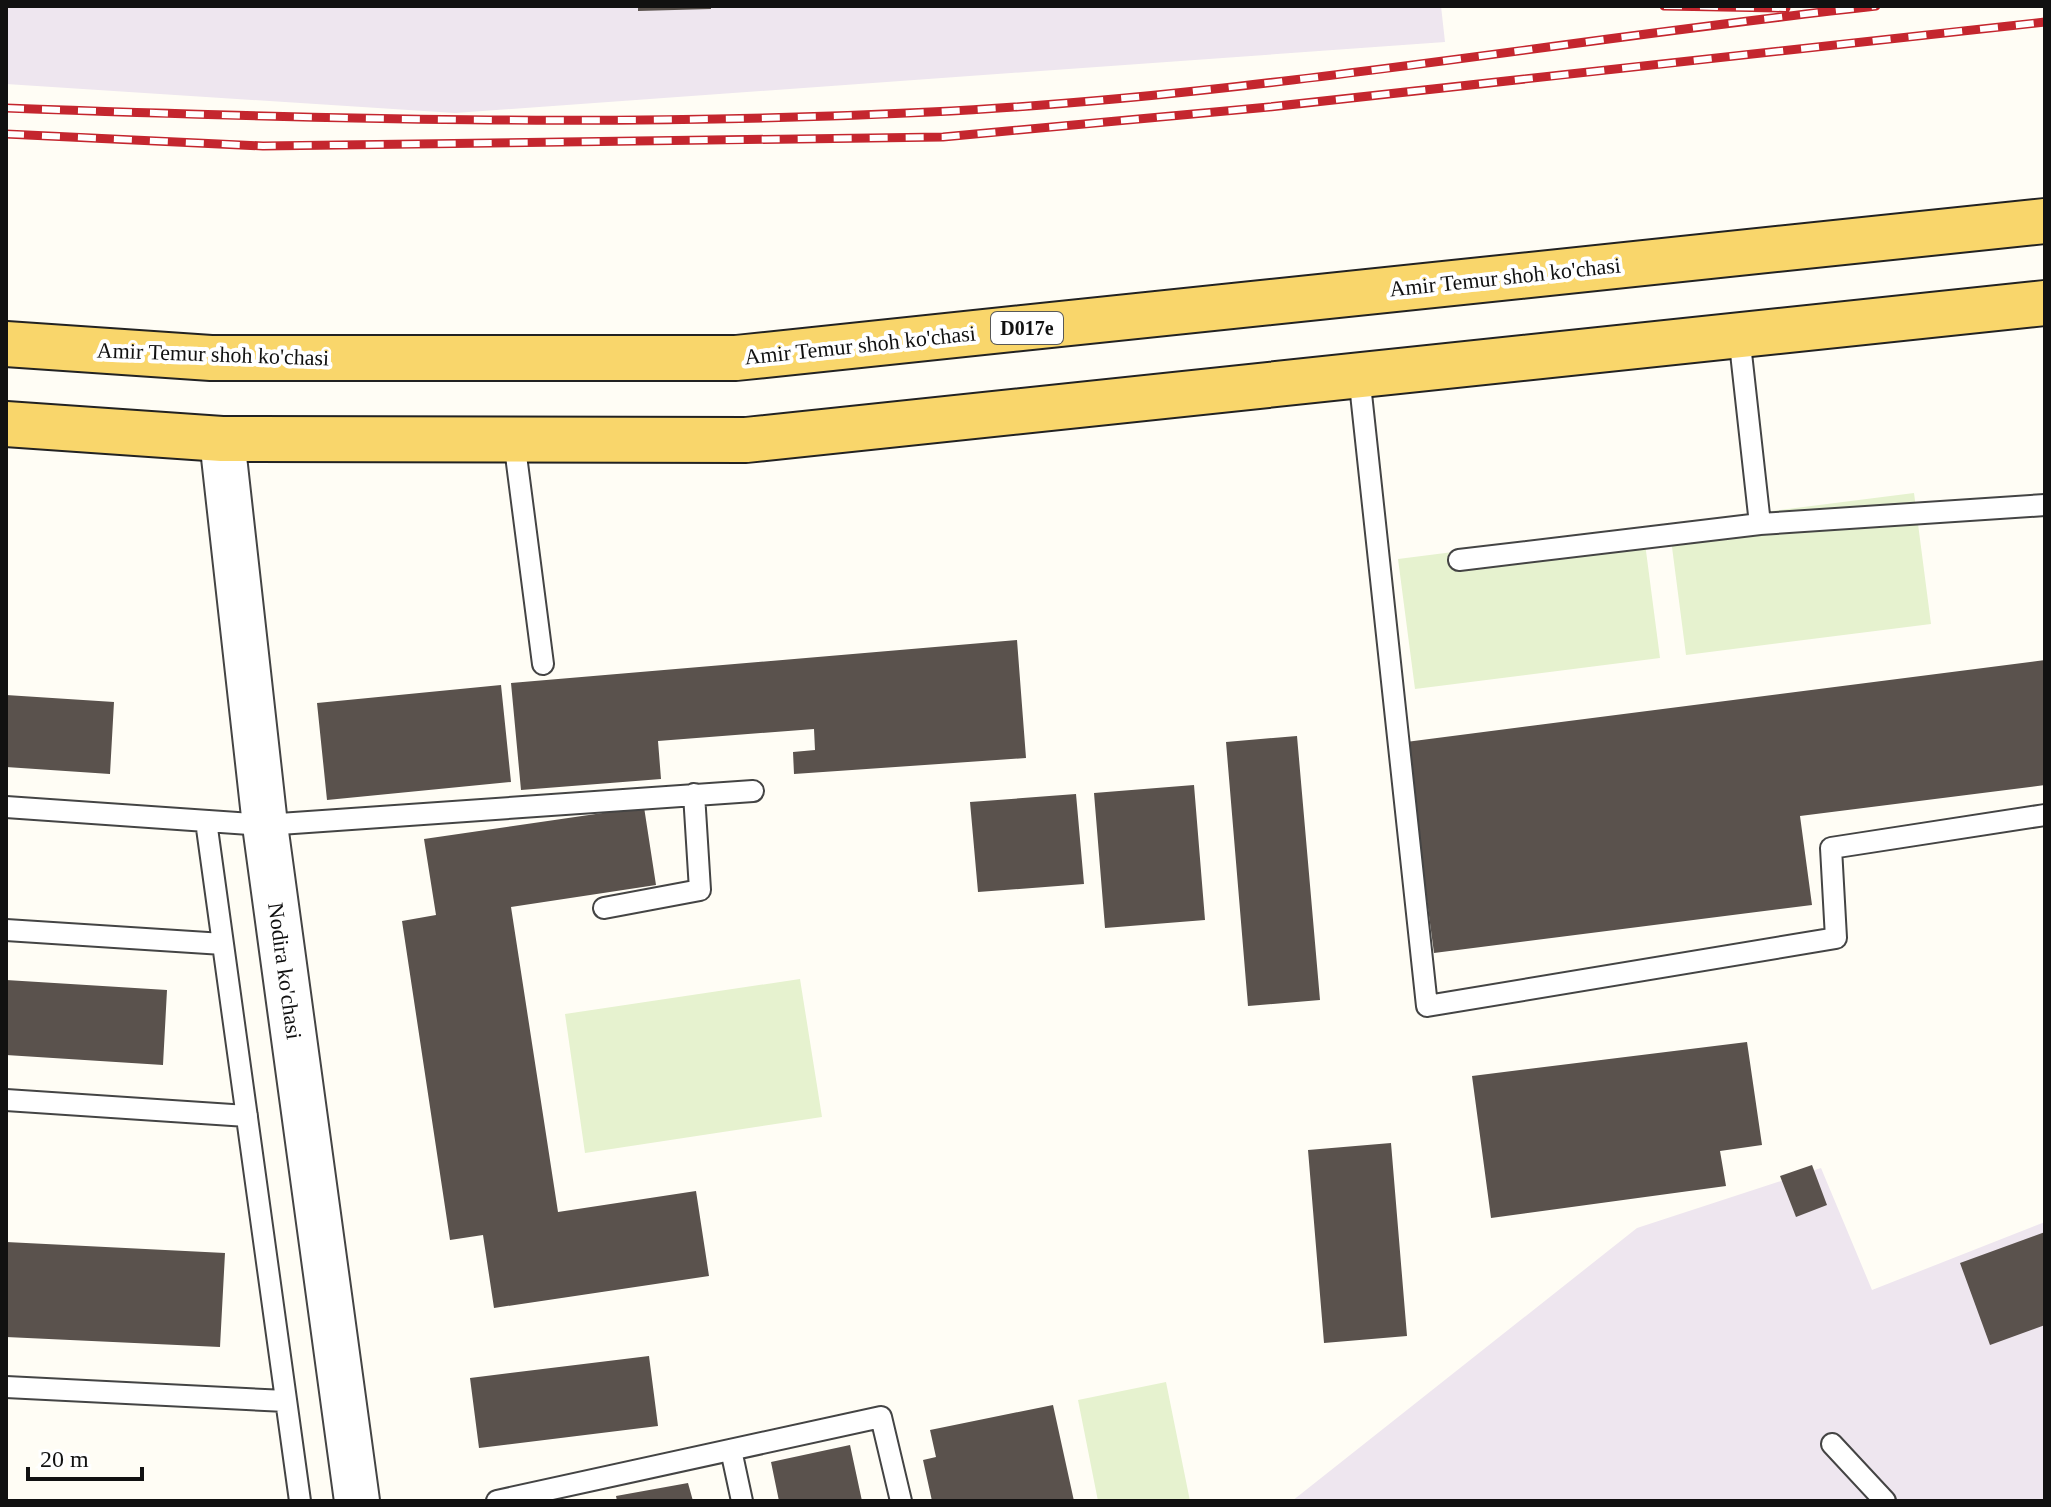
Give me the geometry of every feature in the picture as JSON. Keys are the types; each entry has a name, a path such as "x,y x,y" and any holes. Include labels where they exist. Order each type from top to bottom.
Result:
{"main road":[{"name":"Amir Temur shoh ko'chasi","path":"6,344 211,358 736,358 2045,221"},
{"path":"6,424 222,439 746,440 2045,303"}],"street":[{"name":"Nodira ko'chasi","path":"222,439 265,825 357,1501"}],"lane":[{"path":"1739,335 1760,524"},
{"path":"1359,375 1427,1006 1836,938 1831,848 2045,815"},
{"path":"514,440 543,664"},
{"path":"1459,560 1760,524 2045,505"},
{"path":"6,807 265,825 753,791"},
{"path":"604,908 700,890 694,794"},
{"path":"206,821 300,1501"},
{"path":"6,930 223,944"},
{"path":"6,1100 247,1116"},
{"path":"6,1387 286,1401"},
{"path":"497,1501 881,1417 901,1501"},
{"path":"1832,1444 1885,1501"},
{"path":"731,1450 742,1501"}],"shaded area":[{"path":"6,6 1441,6 1445,42 455,113 6,84"},
{"path":"1821,1168 1872,1290 2045,1222 2045,1501 1292,1501 1637,1228"}],"green space":[{"path":"1914,493 1931,624 1686,655 1669,524"},
{"path":"1643,528 1660,658 1415,689 1398,559"},
{"path":"800,979 822,1117 585,1153 565,1014"},
{"path":"1166,1382 1190,1501 1098,1501 1078,1400"}],"building":[{"path":"638,6 711,6 711,9 638,11"},
{"path":"1017,640 1026,758 794,774 793,752 815,750 814,729 658,741 661,779 521,790 511,683"},
{"path":"2045,660 2045,785 1800,816 1812,905 1434,953 1406,742"},
{"path":"501,685 511,782 327,800 317,703"},
{"path":"6,695 114,702 110,774 6,767"},
{"path":"1297,736 1320,1000 1248,1006 1226,742"},
{"path":"1194,785 1205,920 1105,928 1094,793"},
{"path":"1076,794 1084,884 978,892 970,802"},
{"path":"644,807 656,885 511,907 558,1212 696,1191 709,1276 494,1308 483,1235 450,1240 402,921 436,915 424,839"},
{"path":"6,980 167,990 163,1065 6,1055"},
{"path":"1747,1042 1762,1145 1720,1151 1726,1186 1491,1218 1472,1076"},
{"path":"1391,1143 1407,1336 1324,1343 1308,1150"},
{"path":"1812,1165 1827,1205 1796,1217 1780,1176"},
{"path":"2045,1232 2045,1325 1990,1345 1960,1263"},
{"path":"6,1242 225,1253 220,1347 6,1337"},
{"path":"649,1356 658,1426 479,1448 470,1378"},
{"path":"1053,1405 1074,1501 932,1501 923,1460 936,1457 930,1430"},
{"path":"850,1445 862,1501 779,1501 771,1462"},
{"path":"688,1483 693,1501 617,1501 616,1496"}],"railway":[{"path":"1664,6 1786,8"},
{"path":"6,108 468,120 699,119 930,112 1049,105 1286,81 1876,6"},
{"path":"6,134 263,146 943,137 1269,107 2045,22"}]}
